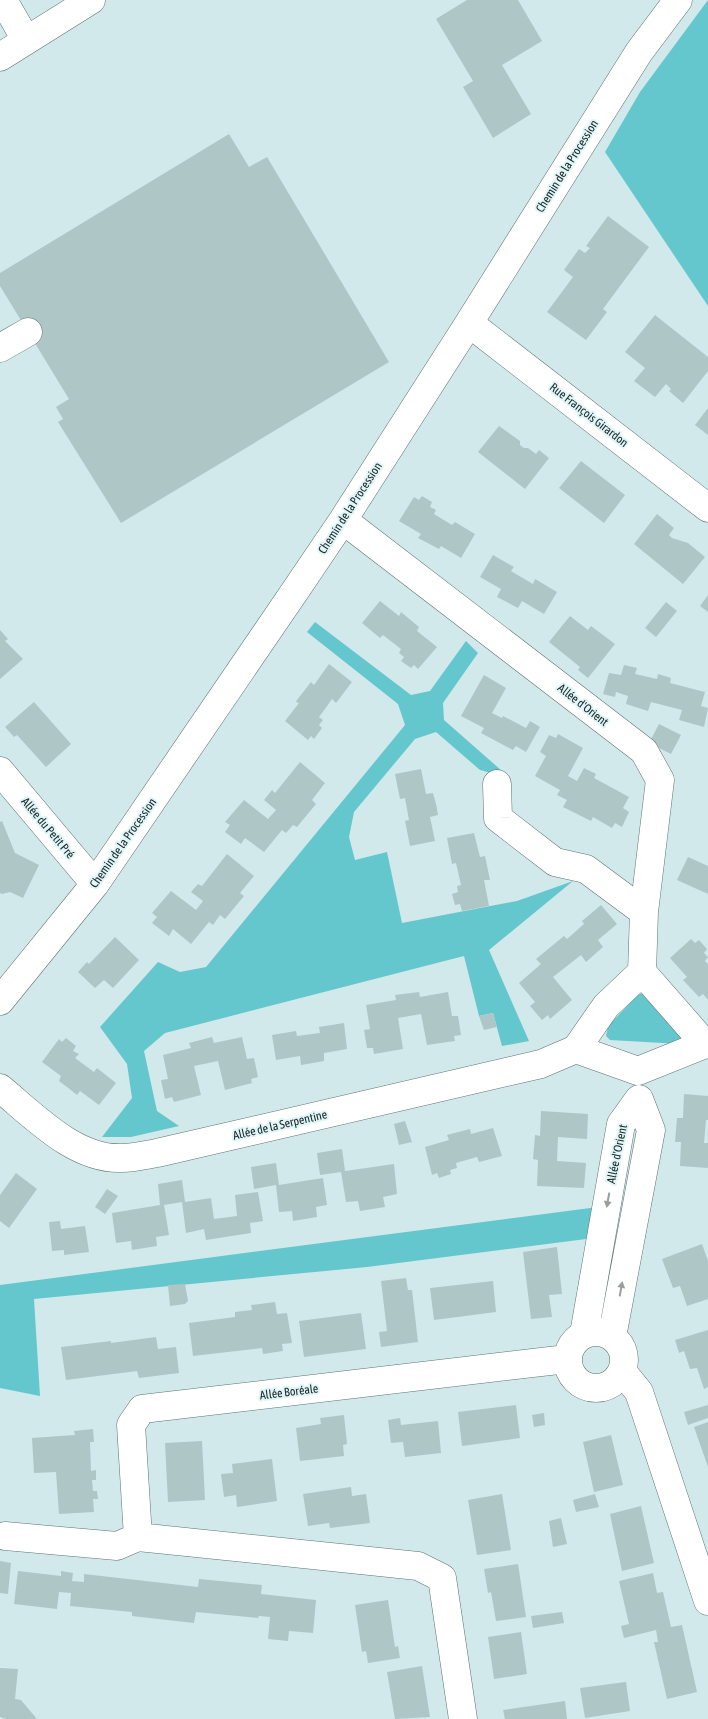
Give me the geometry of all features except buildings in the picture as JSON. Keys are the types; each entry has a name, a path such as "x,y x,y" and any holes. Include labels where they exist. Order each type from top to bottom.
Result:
{"street":[{"path":"3,0 26,40"},
{"path":"0,57 91,0"},
{"name":"Chemin de la Procession","path":"0,1000 95,884 344,520 639,52 678,0"},
{"name":"Rue François Girardon","path":"469,323 708,508"},
{"path":"0,348 28,332"},
{"name":"Allée d'Orient","path":"344,520 644,752 660,780 644,912 642,972"},
{"name":"Allée du Petit Pré","path":"0,772 95,884"},
{"path":"497,784 498,818 555,862 586,869 644,912"},
{"path":"642,972 707,1044 638,1071 576,1049 606,1006 642,972"},
{"name":"Allée de la Serpentine","path":"0,1088 70,1144 96,1155 121,1158 157,1153 541,1064 576,1049"},
{"path":"638,1071 638,1099"},
{"name":"Allée d'Orient","path":"584,1334 621,1124 638,1099"},
{"name":"Allée d'Orient","path":"612,1337 651,1130 638,1099"},
{"path":"598,1332 612,1337 619,1344 623,1352 624,1362 622,1371 617,1379 609,1385 600,1388 590,1388 581,1384 574,1378 569,1369 567,1359 572,1344 584,1334 598,1332"},
{"name":"Allée Boréale","path":"138,1537 131,1425 142,1409 567,1359"},
{"path":"622,1371 639,1392 708,1602"},
{"path":"6,1536 116,1546 138,1537 418,1566 442,1578 463,1719"}],"shaded area":[{"path":"708,0 708,306 605,152 640,92"},
{"path":"315,622 411,695 430,691 466,641 478,653 443,703 444,720 510,778 480,770 436,732 415,739 354,812 349,837 355,860 387,852 402,923 517,901 573,881 489,950 529,1041 502,1046 493,1013 479,1016 464,956 165,1033 144,1051 157,1111 179,1126 131,1137 102,1137 132,1098 127,1064 100,1027 158,962 180,972 206,967 405,725 398,704 307,632"},
{"path":"643,993 683,1038 680,1044 610,1040 606,1036 608,1026 638,995"},
{"path":"598,1207 594,1238 367,1267 34,1299 40,1396 0,1388 0,1285"}]}
